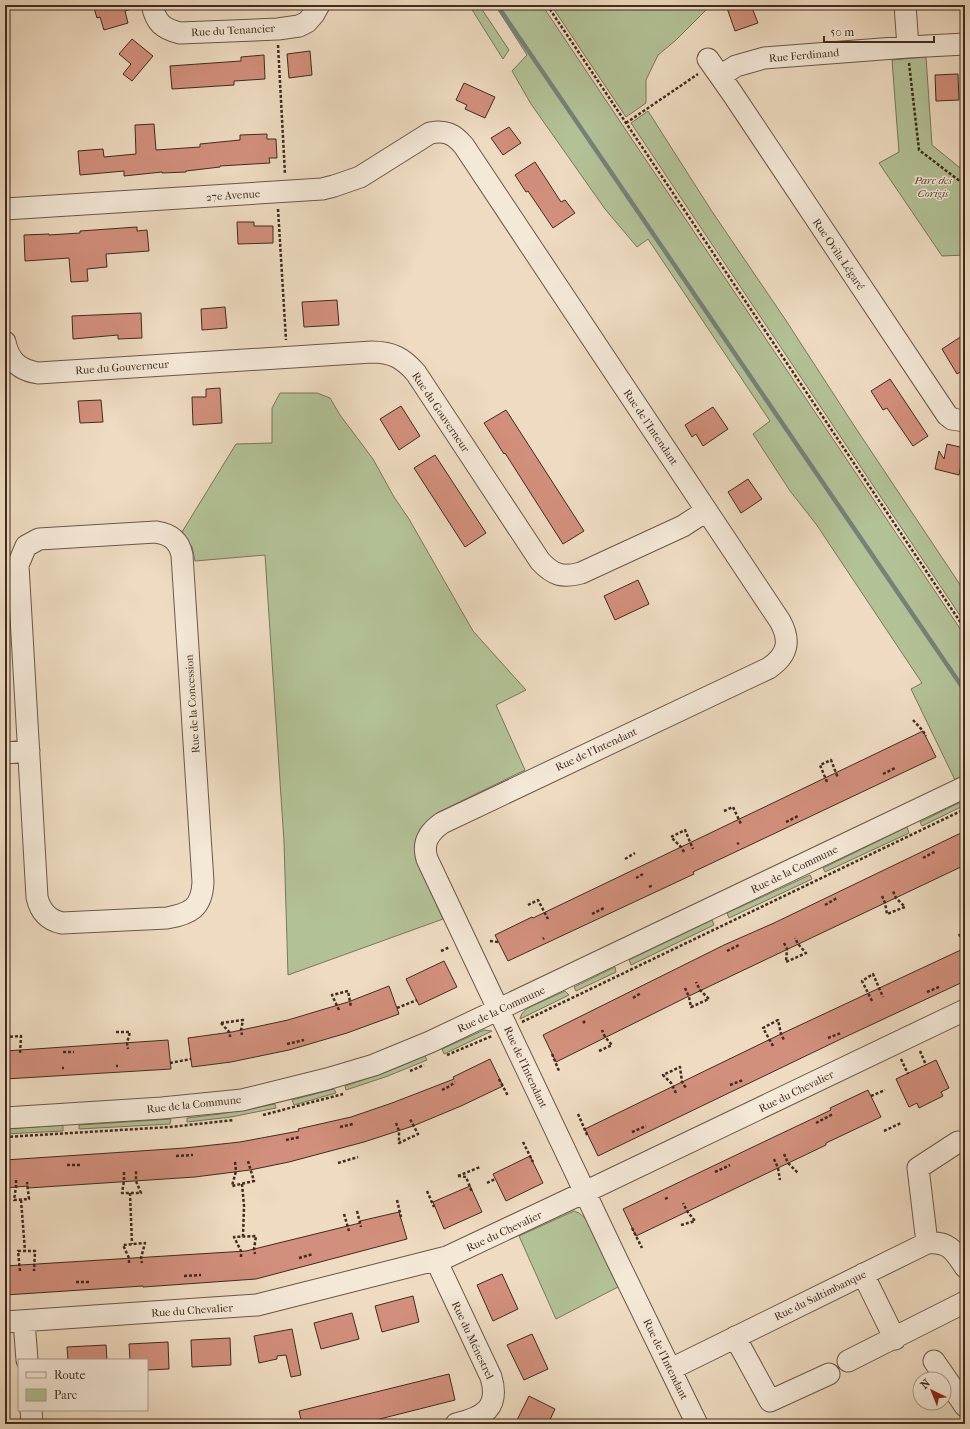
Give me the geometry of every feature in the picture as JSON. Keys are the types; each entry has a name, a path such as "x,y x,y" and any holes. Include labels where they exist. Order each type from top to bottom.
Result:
{"street":[{"name":"Rue du Tenancier","path":"152,5 155,16 161,26 170,31 180,33 299,26 307,22 319,5"},
{"path":"905,5 908,47"},
{"name":"Rue Ferdinand","path":"710,69 736,66 764,58 965,44"},
{"name":"Rue Ovila-Légaré","path":"710,69 947,415 952,419 965,421"},
{"name":"27e Avenue","path":"5,209 322,189 360,177 430,133 438,131 446,132"},
{"name":"Rue de l'Intendant","path":"446,132 452,134 464,146 785,630 787,644 786,650 778,662 442,823 436,827 427,839 425,846 427,859 697,1424"},
{"name":"Rue du Gouverneur","path":"9,351 22,368 38,373 372,352 392,354 400,358 416,373 540,561 551,572 559,575 566,576 581,573 678,529 706,510"},
{"name":"Rue de la Concession","path":"156,532 173,538 178,542 182,555 202,874 202,893 199,902 193,909 182,916 167,918 62,923 54,921 46,916 41,909 37,896 29,751 18,565 26,546 34,540 46,538 156,532"},
{"path":"5,753 29,751"},
{"name":"Rue de la Commune","path":"5,1118 162,1108 242,1100 327,1079 374,1065 421,1047 965,787"},
{"name":"Rue du Chevalier","path":"15,1322 257,1305 436,1260 458,1253 965,1010"},
{"path":"958,1142 918,1168 927,1243 937,1242 946,1245 956,1253 965,1266"},
{"name":"Rue du Saltimbanque","path":"671,1369 927,1243"},
{"name":"Rue du Ménestrel","path":"436,1260 491,1377 494,1387 491,1405 486,1412 470,1420 456,1424"},
{"path":"862,1274 895,1339"},
{"path":"848,1361 895,1339 965,1302"},
{"path":"15,1322 27,1359"},
{"path":"735,1337 770,1401 829,1374"},
{"path":"934,1361 965,1406"},
{"path":"30,1411 32,1424"}],"path":[{"path":"547,5 965,629"},
{"path":"277,40 285,178"},
{"path":"908,47 919,150 965,185"},
{"path":"626,123 710,69"},
{"path":"278,205 287,346"},
{"path":"913,720 926,736"},
{"path":"827,782 820,765 831,760 838,778"},
{"path":"883,774 895,768"},
{"path":"724,811 733,807 741,824"},
{"name":"Rue de la Commune","path":"519,1023 965,809"},
{"path":"786,822 798,816"},
{"path":"684,852 671,837 685,830 693,849"},
{"path":"924,858 936,852"},
{"path":"625,859 635,853"},
{"path":"636,878 643,874"},
{"path":"649,887 653,885"},
{"path":"882,896 887,914 905,907 896,898 893,891"},
{"path":"825,905 837,898"},
{"path":"528,905 538,900 548,919"},
{"path":"592,914 604,908"},
{"path":"959,934 965,945"},
{"path":"784,943 787,949 786,962 806,953 795,938"},
{"path":"490,941 498,942"},
{"path":"727,951 739,945"},
{"path":"872,1001 862,981 873,974 883,997"},
{"path":"685,988 689,996 691,1007 709,999 700,990 696,982"},
{"path":"927,992 939,987"},
{"path":"339,1010 332,995 348,991 351,1007"},
{"path":"633,998 641,993"},
{"path":"396,1008 417,1000"},
{"path":"230,1037 230,1033 221,1023 243,1020 241,1030 242,1035"},
{"path":"773,1046 763,1028 778,1020 784,1040"},
{"path":"599,1051 612,1045 605,1038 602,1030"},
{"path":"116,1032 130,1032 127,1043 128,1049"},
{"path":"828,1038 841,1033"},
{"name":"Rue de la Commune","path":"445,1056 496,1034"},
{"path":"5,1037 21,1036 20,1054"},
{"path":"287,1044 304,1040"},
{"path":"5,1044 8,1049 8,1054"},
{"path":"63,1052 74,1052"},
{"path":"552,1054 559,1071"},
{"path":"170,1063 191,1059"},
{"path":"676,1093 671,1083 663,1075 680,1068 682,1082 686,1088"},
{"path":"499,1079 508,1096"},
{"path":"730,1085 743,1080"},
{"path":"442,1090 455,1082"},
{"path":"871,1096 885,1090"},
{"path":"277,1112 346,1093"},
{"path":"578,1114 588,1137"},
{"path":"816,1123 833,1114"},
{"path":"396,1123 399,1131 399,1143 418,1134 410,1119"},
{"path":"884,1131 901,1123"},
{"path":"340,1127 353,1124"},
{"name":"Rue de la Commune","path":"5,1137 187,1125"},
{"path":"632,1132 646,1126"},
{"path":"286,1140 300,1137"},
{"path":"523,1142 533,1162"},
{"path":"784,1154 788,1163 798,1173"},
{"path":"176,1156 192,1155"},
{"path":"338,1163 358,1157"},
{"path":"774,1159 778,1168 780,1180"},
{"path":"235,1162 236,1171 232,1186 254,1181 248,1160"},
{"path":"67,1165 82,1164"},
{"path":"715,1172 730,1165"},
{"path":"472,1192 466,1177 458,1176 480,1167"},
{"path":"124,1172 122,1193 142,1193 136,1180 136,1171"},
{"path":"487,1183 495,1179"},
{"path":"16,1180 14,1200 28,1199 27,1182"},
{"path":"242,1184 244,1206 243,1237"},
{"path":"427,1190 434,1207"},
{"path":"130,1193 132,1244"},
{"path":"664,1199 669,1196"},
{"path":"21,1200 25,1251"},
{"path":"396,1200 401,1217"},
{"path":"681,1225 695,1221 683,1203"},
{"path":"357,1211 361,1227"},
{"path":"344,1214 349,1232"},
{"path":"632,1228 642,1248"},
{"path":"241,1257 241,1251 234,1237 256,1236 254,1249 255,1254"},
{"path":"129,1264 129,1258 123,1245 146,1243 142,1263"},
{"path":"20,1271 18,1251 35,1251 34,1271"},
{"path":"299,1258 313,1254"},
{"path":"184,1276 201,1275"},
{"path":"76,1282 89,1282"}],"green space":[{"path":"469,5 479,5 509,50 503,59"},
{"path":"495,5 542,5 965,636 965,775 955,780 911,689 922,683 816,524 790,491 753,434 770,421 648,239 637,247 605,209 531,104 512,71 527,55"},
{"path":"551,5 711,5 676,40 658,55 646,80 646,103 626,117"},
{"name":"Parc des Corigis","path":"926,57 932,145 965,172 965,255 942,256 879,163 899,152 892,60"},
{"path":"648,111 711,210 785,319 965,592 965,623 631,123"},
{"path":"280,393 317,393 330,398 340,415 373,459 473,631 526,690 496,705 525,770 439,812 426,822 418,833 415,846 417,862 443,919 288,975 284,842 265,555 195,561 192,547 182,532 236,444 272,443 272,408"},
{"path":"965,800 965,805 922,826 920,822"},
{"path":"907,827 909,833 825,872 823,868"},
{"path":"810,875 812,879 729,918 727,913"},
{"path":"712,920 714,925 631,965 629,960"},
{"path":"615,967 616,972 576,991 574,987"},
{"path":"565,991 569,995 520,1019 522,1013 528,1008"},
{"path":"484,1030 492,1031 444,1054 442,1049"},
{"path":"425,1056 427,1060 388,1076 346,1090 345,1086 386,1072"},
{"path":"334,1089 336,1093 294,1105 292,1100"},
{"path":"275,1104 276,1108 231,1117 187,1122 187,1118 220,1114"},
{"path":"171,1119 170,1124 79,1129 79,1125"},
{"path":"63,1125 63,1131 5,1134 5,1129"},
{"path":"574,1211 586,1219 618,1287 556,1319 519,1236"}],"building":[{"path":"93,5 131,5 131,9 125,11 128,23 104,30 100,17 97,18"},
{"path":"735,5 751,5 758,23 735,31 727,8"},
{"path":"132,39 153,56 132,81 123,74 131,64 119,54"},
{"path":"310,51 312,75 289,78 287,54"},
{"path":"264,55 265,79 234,81 234,85 172,89 170,66 241,61 241,57"},
{"path":"958,74 959,100 936,101 935,75"},
{"path":"464,83 495,97 485,118 465,109 467,105 456,100"},
{"path":"154,124 156,150 200,147 200,144 240,140 240,135 267,134 267,139 276,139 277,158 269,158 270,163 220,166 186,172 162,172 124,176 124,171 80,175 78,151 103,149 104,157 136,154 135,125"},
{"path":"509,127 521,143 503,155 491,138"},
{"path":"535,162 561,202 565,200 575,213 553,228 528,191 526,192 515,175"},
{"path":"237,222 254,222 254,226 273,226 273,243 238,244"},
{"path":"137,227 137,231 147,230 149,251 106,254 107,267 87,269 88,281 71,282 69,258 25,261 24,235 80,233 80,231"},
{"path":"337,300 339,325 304,327 302,302"},
{"path":"225,307 227,328 202,330 201,309"},
{"path":"141,313 142,338 118,339 118,335 73,339 72,316"},
{"path":"965,334 965,369 957,374 942,349"},
{"path":"890,379 928,436 913,446 887,408 883,410 871,391"},
{"path":"220,388 222,423 193,425 192,397 206,397 206,389"},
{"path":"101,400 103,422 80,423 78,401"},
{"path":"401,406 420,436 399,450 380,419"},
{"path":"713,407 728,429 703,446 696,434 692,437 685,425"},
{"path":"506,410 584,531 563,544 484,423"},
{"path":"947,444 964,448 959,475 935,469 939,451 944,459"},
{"path":"435,455 486,533 465,547 414,468"},
{"path":"748,479 762,499 741,513 728,492"},
{"path":"638,580 649,604 615,620 604,596"},
{"path":"923,731 936,757 693,872 694,874 508,961 495,935"},
{"path":"965,831 965,865 689,996 556,1062 543,1035 724,945 774,923"},
{"path":"965,948 965,981 598,1156 585,1129 781,1034"},
{"path":"444,961 457,987 419,1005 406,979"},
{"path":"389,986 399,1014 347,1033 289,1050 231,1062 192,1067 188,1038 232,1032 288,1020 348,1002"},
{"path":"168,1040 171,1069 5,1079 5,1051"},
{"path":"490,1059 503,1086 461,1106 413,1126 364,1142 289,1162 250,1170 195,1177 28,1188 28,1186 5,1188 5,1160 185,1148 240,1142 299,1131 298,1129 351,1117 392,1103 454,1079 453,1077"},
{"path":"936,1060 949,1088 941,1092 943,1096 919,1108 917,1103 909,1107 896,1079"},
{"path":"868,1090 881,1117 636,1236 623,1209 831,1110 830,1108"},
{"path":"530,1156 543,1183 506,1201 493,1174"},
{"path":"470,1186 482,1212 444,1229 433,1202"},
{"path":"399,1212 407,1239 256,1279 5,1295 5,1266 246,1251"},
{"path":"502,1274 518,1309 493,1321 477,1285"},
{"path":"413,1296 419,1322 382,1332 375,1306"},
{"path":"352,1313 359,1339 321,1349 314,1323"},
{"path":"292,1329 301,1375 291,1377 286,1355 277,1356 277,1359 259,1363 254,1336"},
{"path":"532,1334 548,1369 524,1380 507,1345"},
{"path":"230,1338 231,1365 192,1367 191,1340"},
{"path":"168,1342 169,1369 148,1370 148,1359 130,1359 129,1344"},
{"path":"106,1345 107,1359 68,1359 67,1347"},
{"path":"449,1374 455,1400 360,1424 302,1424 299,1411"},
{"path":"529,1396 555,1409 548,1424 515,1424"}],"waterway":[{"path":"497,5 965,691"}]}
